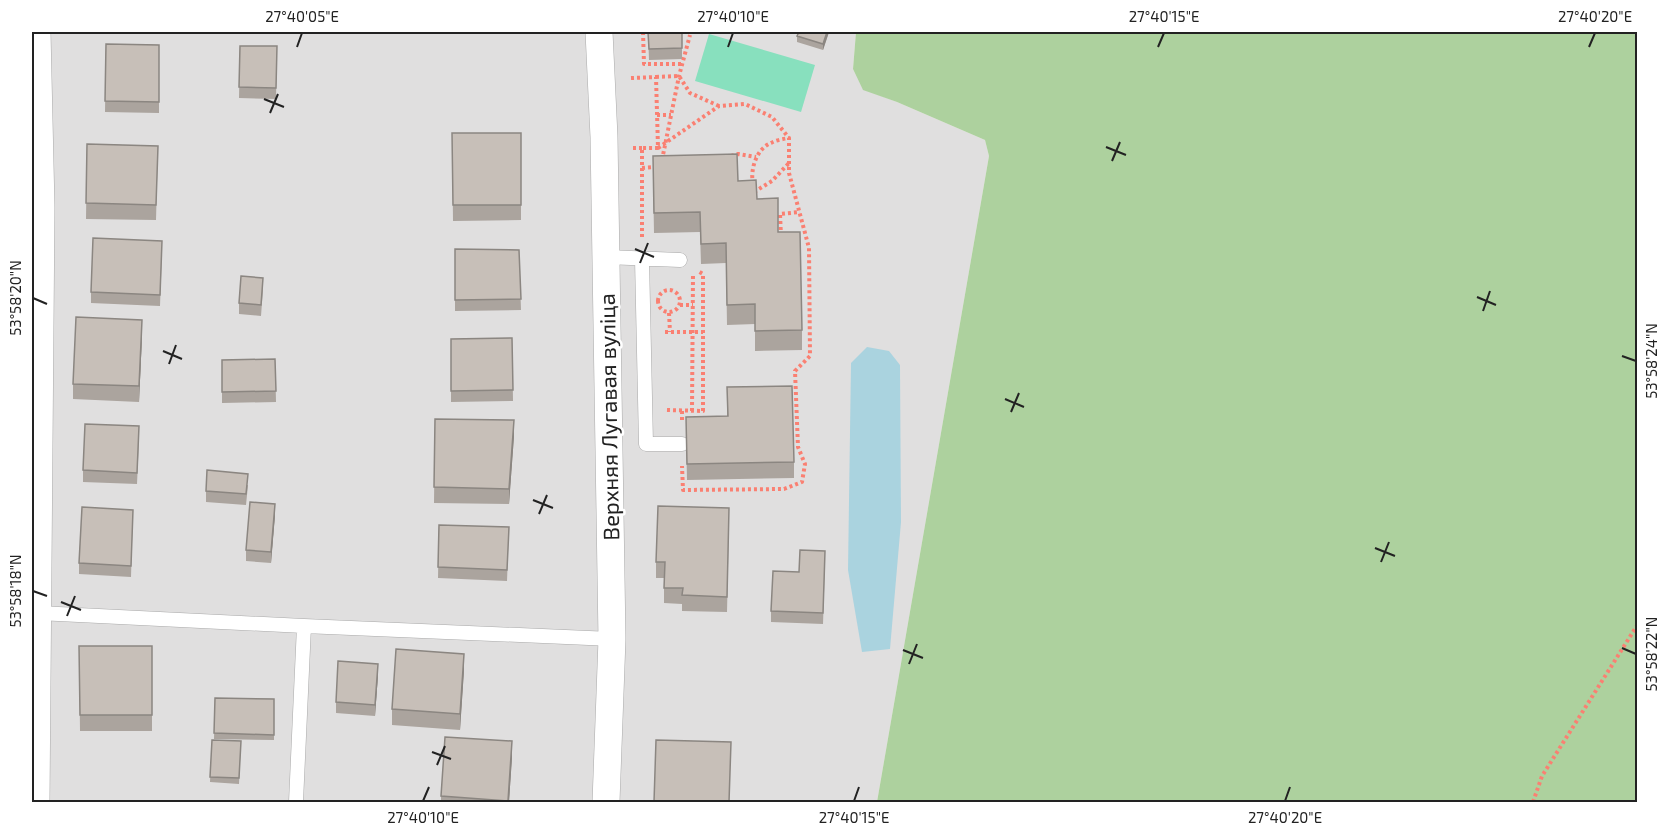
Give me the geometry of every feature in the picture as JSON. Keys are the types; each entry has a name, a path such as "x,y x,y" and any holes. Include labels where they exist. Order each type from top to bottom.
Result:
{"street":[{"path":"36,802 41,207 37,32"},
{"name":"Верхняя Лугавая вуліца","path":"599,32 604,137 612,639 606,802"}],"lane":[{"path":"606,257 680,260"},
{"path":"642,259 646,444 682,444"},
{"path":"38,613 612,639"},
{"path":"296,802 304,626"}],"path":[{"path":"643,32 644,64 683,64"},
{"path":"642,168 660,167 690,35"},
{"path":"631,89 631,77 679,76"},
{"path":"679,76 690,93 719,106 745,104 772,117 789,138 789,173 809,248 810,356 795,371 798,447 805,464 802,482 784,489 682,490 682,411"},
{"path":"656,77 658,148"},
{"path":"632,137 632,148 658,148 719,106"},
{"path":"657,115 671,115"},
{"path":"759,201 754,192 751,176 756,157 768,143 789,138"},
{"path":"642,148 642,259"},
{"path":"726,157 738,154 756,157"},
{"path":"754,192 772,181 789,164"},
{"path":"772,211 780,214 800,212"},
{"path":"780,214 782,238"},
{"path":"800,249 809,248"},
{"path":"645,410 682,411 692,411 703,411 703,274 693,268 692,411"},
{"path":"664,291 675,291 680,297 680,304 676,310 669,313 662,310 658,304 659,297 664,291"},
{"path":"680,304 693,304"},
{"path":"669,313 670,332"},
{"path":"644,332 703,332"},
{"path":"1533,802 1542,776 1638,624"}],"shaded area":[{"path":"32,32 856,32 853,69 863,89 985,140 989,156 877,802 32,802"}],"green space":[{"path":"856,32 1637,32 1637,802 877,802 989,156 985,140 863,90 853,69"},
{"path":"709,34 815,65 801,112 695,81"}],"water":[{"path":"867,347 889,351 900,365 901,522 890,649 862,652 848,570 851,363"}],"building":[{"path":"648,32 682,32 682,48 649,49"},
{"path":"799,32 827,32 823,44 797,36"},
{"path":"106,44 159,45 159,102 105,101"},
{"path":"240,46 277,46 276,88 239,87"},
{"path":"452,133 521,133 521,205 453,205"},
{"path":"87,144 158,146 156,205 86,203"},
{"path":"737,154 738,181 756,180 757,199 778,198 778,232 800,232 802,330 755,331 755,304 727,305 726,243 701,244 700,212 654,213 653,156"},
{"path":"93,238 162,241 160,295 91,292"},
{"path":"455,249 519,250 521,299 455,300"},
{"path":"241,276 263,278 261,305 239,303"},
{"path":"76,317 142,320 139,386 73,384"},
{"path":"512,338 513,390 451,391 451,339"},
{"path":"275,359 276,391 222,392 222,360"},
{"path":"792,386 794,462 687,464 686,417 728,416 727,387"},
{"path":"435,419 514,420 509,489 434,487"},
{"path":"85,424 139,426 137,473 83,470"},
{"path":"207,470 248,474 246,494 206,491"},
{"path":"250,502 275,504 271,552 246,550"},
{"path":"658,506 729,508 727,597 682,595 683,588 664,588 665,562 656,562"},
{"path":"82,507 133,510 131,566 79,563"},
{"path":"439,525 509,527 507,570 438,567"},
{"path":"800,550 825,551 823,613 771,611 773,571 799,572"},
{"path":"79,646 152,646 152,715 80,715"},
{"path":"396,649 464,654 460,714 392,709"},
{"path":"338,661 378,664 375,705 336,702"},
{"path":"215,698 274,699 274,735 214,733"},
{"path":"445,737 512,741 508,801 441,796"},
{"path":"212,740 241,741 239,778 210,777"},
{"path":"656,740 731,742 729,802 654,802"}]}
